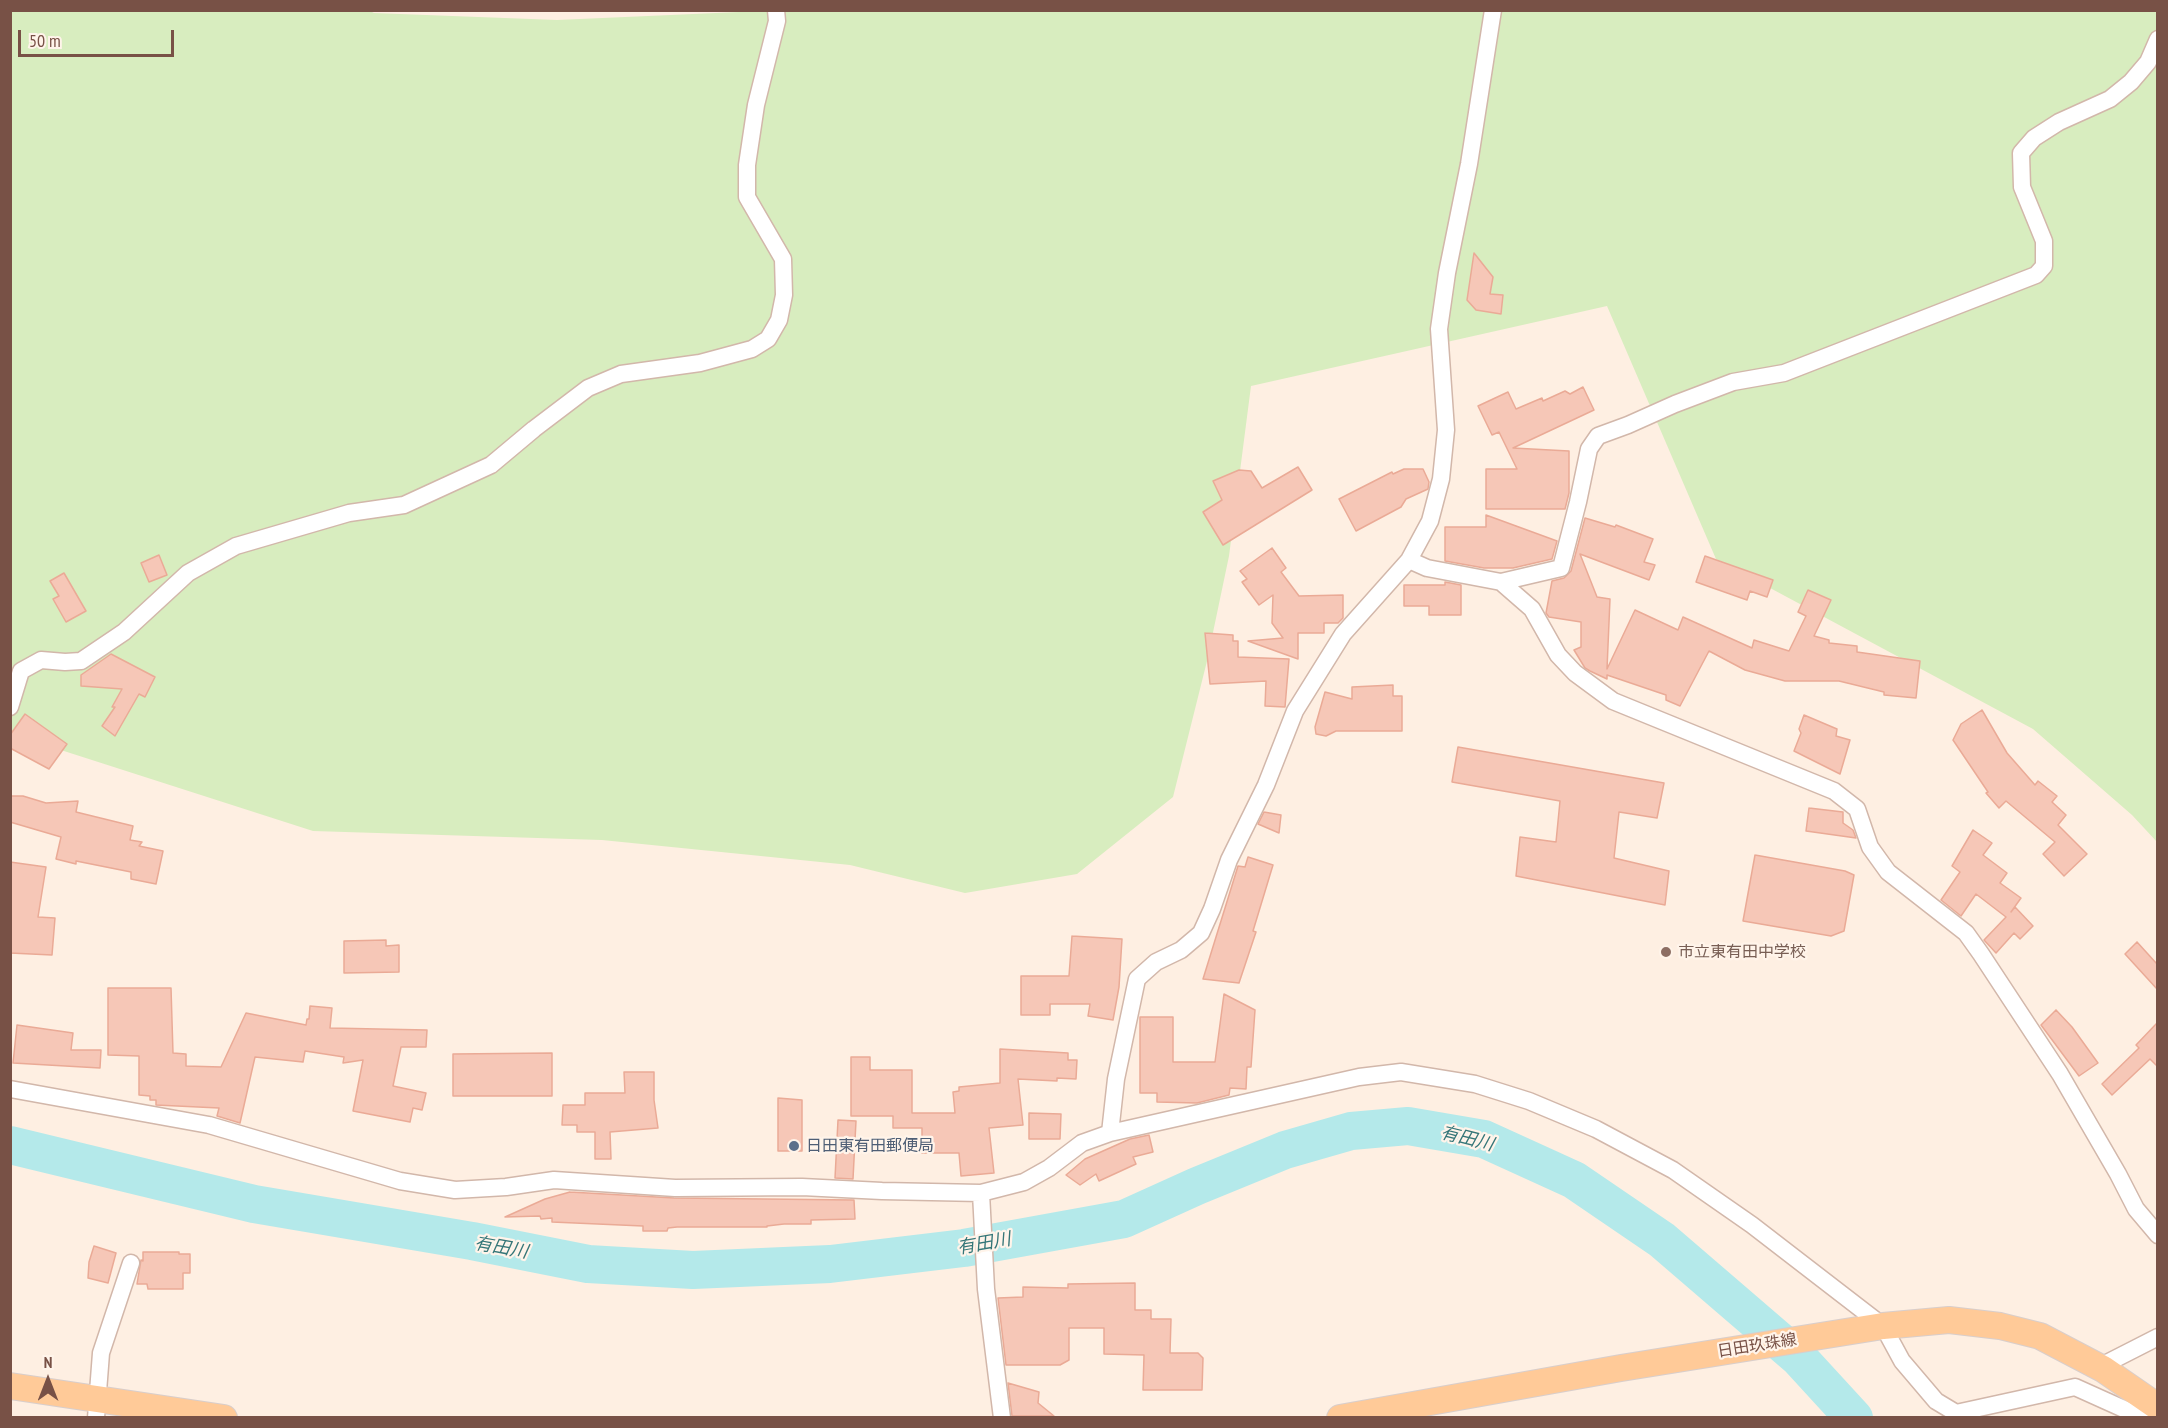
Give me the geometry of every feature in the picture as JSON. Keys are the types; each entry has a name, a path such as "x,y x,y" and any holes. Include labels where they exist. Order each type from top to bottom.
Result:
{"main road":[{"name":"日田玖珠線","path":"1340,1418 1621,1368 1872,1328 1949,1320 2000,1326 2040,1336 2103,1369 2157,1407"},
{"path":"10,1386 96,1408 224,1418"}],"street":[{"path":"10,707 21,671 40,660 81,661 124,632 188,573 236,546 349,513 404,505 491,465 588,387 621,374 700,363 752,349 768,339 779,320 784,295 783,259 747,197 747,165 756,105 777,21 776,10"},
{"path":"1110,1132 1116,1079 1137,980 1156,962 1180,950 1201,933 1229,860 1266,785 1294,711 1343,634 1409,560 1430,521 1441,479 1446,430 1439,328 1447,273 1469,164 1493,10"},
{"path":"1409,560 1426,568 1501,582 1561,568 1589,449 1598,436 1733,382 1784,373 2036,275 2044,266 2044,241 2022,187 2021,153 2034,138 2059,122 2110,99 2131,82 2148,62 2157,39"},
{"path":"1501,582 1532,609 1558,655 1575,673 1613,701 1834,791 1857,809 1870,847 1888,872 1966,933 1981,954 2060,1074 2136,1209 2157,1235"},
{"path":"10,1089 209,1125 400,1181 455,1190 506,1187 554,1180 675,1188 802,1187 981,1192 1024,1182 1049,1168 1082,1143 1110,1132 1359,1077 1401,1072 1474,1084 1529,1101 1596,1129 1673,1170 1752,1225 1872,1328 1936,1401 1956,1413 2074,1387 2135,1414 2157,1415"},
{"path":"981,1192 986,1289 1002,1418"},
{"path":"96,1408 101,1353 131,1263"},
{"path":"2103,1369 2109,1362 2157,1337"}],"green space":[{"path":"368,10 374,13 557,20 784,10 2157,11 2157,842 2132,815 2033,729 1716,559 1607,306 1251,386 1229,556 1207,661 1173,797 1077,874 965,893 850,865 602,840 313,831 11,734 11,11"}],"building":[{"path":"1474,253 1493,277 1490,294 1503,295 1501,314 1476,310 1467,300"},
{"path":"1583,387 1594,410 1513,448 1569,451 1569,493 1565,509 1486,509 1486,469 1517,469 1499,432 1492,435 1478,406 1508,392 1516,409 1542,398 1543,401 1565,391 1570,394"},
{"path":"1298,467 1312,490 1223,545 1203,512 1222,500 1213,481 1239,470 1251,471 1262,488"},
{"path":"1404,469 1423,469 1429,482 1428,489 1406,499 1401,507 1356,531 1339,499 1392,472 1393,474"},
{"path":"1486,515 1557,541 1552,559 1513,568 1484,568 1445,561 1445,527 1486,527"},
{"path":"1585,518 1615,527 1616,525 1653,539 1644,562 1655,565 1649,580 1580,554 1597,597 1610,599 1607,669 1635,610 1678,630 1683,617 1752,648 1754,640 1789,651 1806,616 1798,612 1808,590 1831,600 1814,636 1829,640 1829,643 1857,646 1857,652 1920,661 1916,698 1884,695 1884,692 1839,681 1785,681 1745,670 1709,651 1680,706 1666,700 1666,695 1607,675 1607,679 1590,671 1585,668 1574,650 1581,647 1581,622 1549,617 1546,613 1552,581 1564,578 1571,571"},
{"path":"1272,548 1286,568 1281,572 1299,596 1343,595 1343,618 1338,623 1324,623 1324,633 1298,633 1298,659 1248,641 1283,638 1272,623 1273,595 1259,605 1242,582 1247,579 1240,571"},
{"path":"159,555 167,575 149,582 141,563"},
{"path":"1705,556 1773,580 1767,597 1750,591 1747,600 1696,582"},
{"path":"64,573 86,611 66,622 53,599 59,596 50,581"},
{"path":"1445,582 1461,585 1461,615 1429,615 1429,606 1404,606 1404,585 1445,585"},
{"path":"1205,633 1233,635 1233,641 1238,641 1238,657 1289,659 1285,707 1265,706 1266,681 1210,684"},
{"path":"111,654 155,677 145,697 139,694 115,736 102,726 115,707 112,707 122,689 81,686 81,675"},
{"path":"1393,685 1393,696 1402,696 1402,731 1336,731 1326,736 1316,734 1315,727 1325,692 1352,699 1352,687"},
{"path":"1982,710 2007,753 2035,785 2038,781 2057,796 2052,802 2066,815 2058,825 2087,854 2064,876 2043,854 2055,842 2006,801 1999,808 1986,793 1988,792 1953,740 1961,724"},
{"path":"25,714 67,744 49,769 10,748 10,735"},
{"path":"1804,715 1837,729 1836,736 1850,740 1840,774 1794,751 1801,733 1799,729"},
{"path":"1458,747 1664,783 1657,818 1619,812 1614,858 1669,871 1665,905 1516,876 1520,837 1556,842 1560,801 1452,782"},
{"path":"10,796 23,796 46,803 78,801 76,812 133,826 130,840 142,842 139,846 163,851 156,884 131,879 131,872 56,859 61,837 10,822"},
{"path":"1809,808 1843,812 1843,823 1853,830 1856,838 1806,831"},
{"path":"1264,812 1281,815 1279,833 1258,824"},
{"path":"1973,830 1992,843 1983,855 2007,873 2000,883 2021,898 2011,912 2015,907 2033,926 2020,939 2014,933 1996,953 1984,940 2006,917 1976,894 1961,916 1941,900 1960,872 1952,866"},
{"path":"1755,855 1845,871 1854,875 1844,931 1831,936 1743,921"},
{"path":"1248,857 1273,865 1253,931 1256,932 1239,983 1203,979 1238,866 1245,867"},
{"path":"10,862 46,867 38,917 55,918 52,955 10,953"},
{"path":"1072,936 1122,939 1119,987 1113,1020 1088,1016 1090,1004 1050,1004 1050,1015 1021,1015 1021,976 1069,976"},
{"path":"386,940 386,946 399,945 399,972 344,973 344,941"},
{"path":"2137,942 2157,964 2157,989 2125,954"},
{"path":"108,988 171,988 173,1053 186,1054 186,1066 221,1067 246,1013 306,1025 310,1006 332,1008 330,1028 427,1030 426,1047 401,1047 393,1086 426,1093 422,1110 413,1108 410,1122 353,1111 363,1060 343,1063 344,1057 305,1051 303,1062 255,1057 240,1123 217,1116 219,1108 156,1105 156,1100 150,1100 150,1096 139,1095 139,1056 108,1055"},
{"path":"1224,994 1255,1010 1251,1067 1247,1067 1246,1089 1230,1088 1229,1095 1197,1103 1157,1102 1157,1093 1140,1093 1140,1017 1173,1017 1173,1062 1215,1062"},
{"path":"2056,1010 2072,1027 2098,1063 2079,1076 2041,1025"},
{"path":"2157,1023 2157,1066 2150,1059 2112,1095 2102,1084 2139,1048 2136,1045"},
{"path":"17,1025 73,1033 71,1050 101,1050 100,1068 13,1063"},
{"path":"1000,1049 1068,1053 1068,1060 1077,1060 1076,1079 1057,1078 1057,1081 1018,1079 1023,1125 989,1128 994,1173 961,1176 959,1153 922,1153 922,1128 893,1128 893,1116 851,1116 851,1057 870,1057 870,1070 912,1070 912,1113 955,1113 953,1092 959,1091 959,1087 1000,1083"},
{"path":"552,1053 552,1096 453,1096 453,1054"},
{"path":"624,1072 654,1072 654,1100 658,1128 610,1132 611,1159 595,1159 595,1132 577,1132 577,1125 562,1125 563,1105 585,1105 585,1093 625,1093"},
{"path":"778,1098 802,1100 802,1151 778,1151"},
{"path":"1029,1113 1061,1114 1060,1139 1029,1139"},
{"path":"838,1120 856,1121 853,1179 835,1178"},
{"path":"1149,1135 1153,1152 1133,1157 1136,1164 1099,1181 1096,1174 1080,1185 1066,1175 1085,1159 1130,1139"},
{"path":"570,1192 674,1198 854,1200 855,1219 811,1220 811,1224 784,1224 767,1227 677,1227 668,1228 667,1231 643,1231 643,1226 552,1222 552,1218 541,1219 540,1216 505,1217 545,1199"},
{"path":"94,1246 116,1253 108,1283 88,1278 89,1262"},
{"path":"143,1252 190,1254 190,1273 183,1273 183,1289 148,1289 147,1284 137,1284"},
{"path":"1135,1283 1135,1310 1151,1310 1151,1319 1171,1319 1170,1353 1198,1353 1203,1358 1202,1390 1143,1390 1144,1355 1104,1354 1104,1328 1069,1328 1069,1360 1060,1365 1006,1365 998,1298 1023,1297 1023,1287 1068,1288 1068,1284"},
{"path":"1008,1383 1039,1392 1038,1403 1054,1416 1012,1416"}],"waterway":[{"name":"有田川","path":"10,1145 254,1204 472,1241 588,1264 693,1270 830,1264 964,1248 1124,1219 1285,1150 1351,1131 1408,1126 1484,1139 1574,1180 1662,1240 1798,1357 1854,1418"}],"place":[{"name":"市立東有田中学校","path":"1666,952"},
{"name":"日田東有田郵便局","path":"794,1146"}]}
